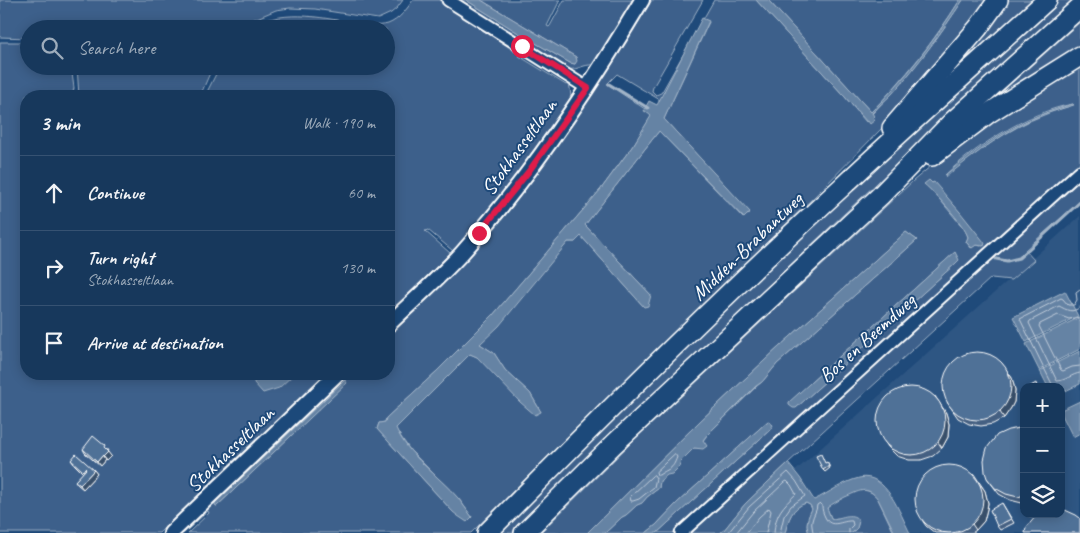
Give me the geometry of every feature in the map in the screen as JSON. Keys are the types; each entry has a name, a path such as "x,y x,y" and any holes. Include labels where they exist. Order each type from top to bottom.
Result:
{"highway":[{"path":"857,173 905,112 978,28 998,0"},
{"name":"Midden-Brabantweg","path":"487,533 652,369 857,173 1047,0"},
{"path":"524,533 614,444 880,196 953,121 1080,7"},
{"path":"880,196 989,113 1080,56"}],"street":[{"path":"448,0 588,88"},
{"name":"Stokhasseltlaan","path":"395,318 454,261 529,171 588,88 642,0"},
{"name":"Bos en Beemdweg","path":"681,533 1080,171"},
{"name":"Stokhasseltlaan","path":"171,533 332,380"}],"shaded area":[{"path":"0,0 403,0 391,13 378,19 315,9 290,8 276,10 252,20 20,20 20,38 0,37"},
{"path":"413,0 445,0 523,49 519,56 566,85 568,83 571,97 500,195 453,251 428,230 425,231 450,253 395,308 395,90 208,90 216,75 395,75 395,20"},
{"path":"454,0 466,0 520,34 570,63 575,64 576,57 481,0 560,0 547,26 549,27 564,0 633,0 593,65 567,69"},
{"path":"652,0 703,0 653,87 652,91 656,95 663,90 714,0 756,0 866,122 920,60 963,0 989,0 889,121 471,533 188,533 209,513 208,511 182,533 343,380 395,380 395,330 480,245 527,187 592,95","holes":["709,22 664,119 750,213 743,218 659,131 585,225 651,295 644,307 581,236 575,242 568,242 480,344 494,353 505,370 530,393 541,412 477,357 470,354 395,428 410,450 459,499 472,517 453,512 377,429 379,423 385,422 386,418 437,371 493,315 601,189 634,144 652,115 607,84 617,74 660,100","344,381 346,383 217,506 216,506 215,503"]},
{"path":"768,0 960,0 919,59 871,112"},
{"path":"1002,0 1031,0 935,87"},
{"path":"1056,0 1079,0 941,124 769,285 516,533 495,533 654,375"},
{"path":"286,16 338,20 266,20"},
{"path":"1080,22 1080,50 986,106"},
{"path":"0,42 20,42 20,75 72,75 74,88 74,90 20,90 20,380 320,380 159,533 0,533"},
{"path":"1080,63 1080,169 675,533 657,533 771,429 770,422 768,421 646,533 605,533 659,488 660,481 694,448 700,448 707,435 762,382 777,364 917,240 906,232 699,422 587,533 540,533 633,441 913,181 954,147","holes":["1073,104 1017,127 945,175 1004,131 1039,114","929,180 933,182 985,245 976,245 971,248 966,242 968,237 965,230 928,187","955,252 956,263 796,408 809,384"]},
{"path":"78,75 209,75 203,90 79,90"},
{"path":"1080,176 1080,201 1025,250 1034,260 1011,280 991,278 788,463 745,504 724,530 720,533 685,533"},
{"path":"1080,216 1080,533 726,533"},
{"path":"859,490 870,492 878,499 894,533 852,533 857,528 859,521 831,518 827,508 835,501"},
{"path":"806,503 812,509 807,521 809,533 785,533 789,519 794,511"}],"water":[{"path":"466,0 481,0 576,57 577,61 575,64 570,63"},
{"path":"756,0 768,0 871,112 908,73 960,0 963,0 911,72 872,113 875,120 870,124"},
{"path":"702,18 709,21 664,119 750,212 744,218 659,131 585,225 651,295 648,306 644,307 581,236 575,242 568,242 499,326 480,344 494,353 505,370 530,393 541,412 535,415 477,357 470,354 396,428 408,448 460,500 472,517 467,522 453,512 377,429 379,423 385,422 386,418 437,371 493,315 601,189 634,144 651,116 644,110 649,101 657,105"},
{"path":"1073,104 1044,114 1017,127 980,150 946,177 945,175 960,163 1005,132 1037,116"},
{"path":"929,180 932,183 934,182 960,212 984,242 983,246 976,245 972,248 966,242 968,237 961,224 942,201 924,184"},
{"path":"906,232 917,240 777,364 762,382 707,435 703,440 707,446 703,449 694,448 681,461 679,467 672,474 667,475 660,481 659,488 605,533 587,533 699,422"},
{"path":"955,252 959,260 956,263 796,408 789,405 789,402"},
{"path":"1065,291 1078,316 1026,342 1013,317"},
{"path":"1078,318 1080,321 1080,349 1039,370 1026,344"},
{"path":"1080,351 1080,384 1065,391 1065,383 1046,383 1040,371"},
{"path":"254,380 288,380 279,388 263,393 254,383"},
{"path":"345,380 347,383 217,506 215,505 215,503"},
{"path":"1080,401 1080,433 1073,437 1065,421 1065,408"},
{"path":"768,421 773,425 771,429 657,533 646,533 677,503"},
{"path":"788,463 814,500 859,478 869,478 877,481 884,487 897,505 910,533 895,533 878,499 874,494 866,490 858,491 845,497 827,508 833,519 847,516 857,518 859,521 857,528 852,533 809,533 807,527 812,509 806,503 794,511 789,519 785,533 720,533 745,504"}],"building":[{"path":"977,352 990,355 1001,362 1008,373 1011,386 1008,399 1001,410 990,417 977,420 964,417 953,410 946,399 943,386 946,373 953,362 964,355"},
{"path":"911,387 924,390 935,397 942,408 945,421 942,434 935,445 924,452 911,455 898,452 887,445 880,434 877,421 880,408 887,397 898,390"},
{"path":"1020,428 1020,496 1018,497 1006,494 995,488 985,472 984,460 987,448 997,435 1008,430"},
{"path":"93,436 105,446 104,448 108,452 97,462 83,449"},
{"path":"76,454 94,470 80,485 75,481 86,469 83,471 71,460"},
{"path":"821,454 825,463 827,462 829,466 823,470 816,456"},
{"path":"949,465 962,468 973,475 980,486 983,499 980,512 973,523 962,530 949,533 936,530 925,523 918,512 915,499 918,486 925,475 936,468"},
{"path":"1002,503 1011,519 997,526 990,510"},
{"path":"1065,510 1080,518 1080,533 1025,533 1026,528 1034,518 1065,518"}],"waterway":[{"path":"609,84 648,108"},
{"path":"996,259 1007,261 1019,258 1080,202"}],"route":[{"path":"479,233 529,171 588,88 522,46"}]}
